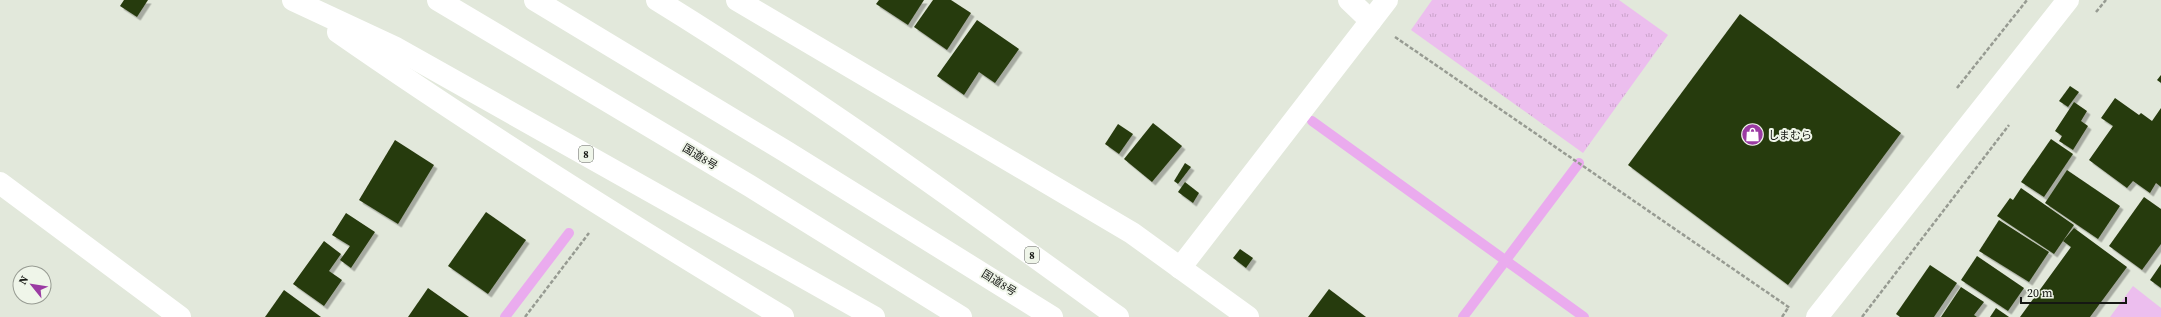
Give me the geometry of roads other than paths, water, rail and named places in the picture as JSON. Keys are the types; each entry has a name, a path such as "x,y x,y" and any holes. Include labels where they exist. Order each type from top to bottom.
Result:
{"main road":[{"path":"292,0 404,78 606,210 783,317"},
{"name":"8","path":"292,0 396,48 874,317"},
{"name":"国道8号","path":"438,0 750,186 961,317"},
{"name":"国道8号","path":"535,0 786,151 1052,317"},
{"name":"8","path":"657,0 700,26 946,192 1118,317"},
{"path":"737,0 760,6 1132,233 1248,317"},
{"path":"1348,0 1371,21"},
{"path":"1180,268 1387,0"},
{"path":"1817,317 2068,0"},
{"path":"0,183 180,317"}],"waterway":[{"path":"1312,121 1584,317"},
{"path":"1463,317 1579,163"},
{"path":"505,317 569,233"}],"place":[{"name":"しまむら","path":"1752,135"}]}
